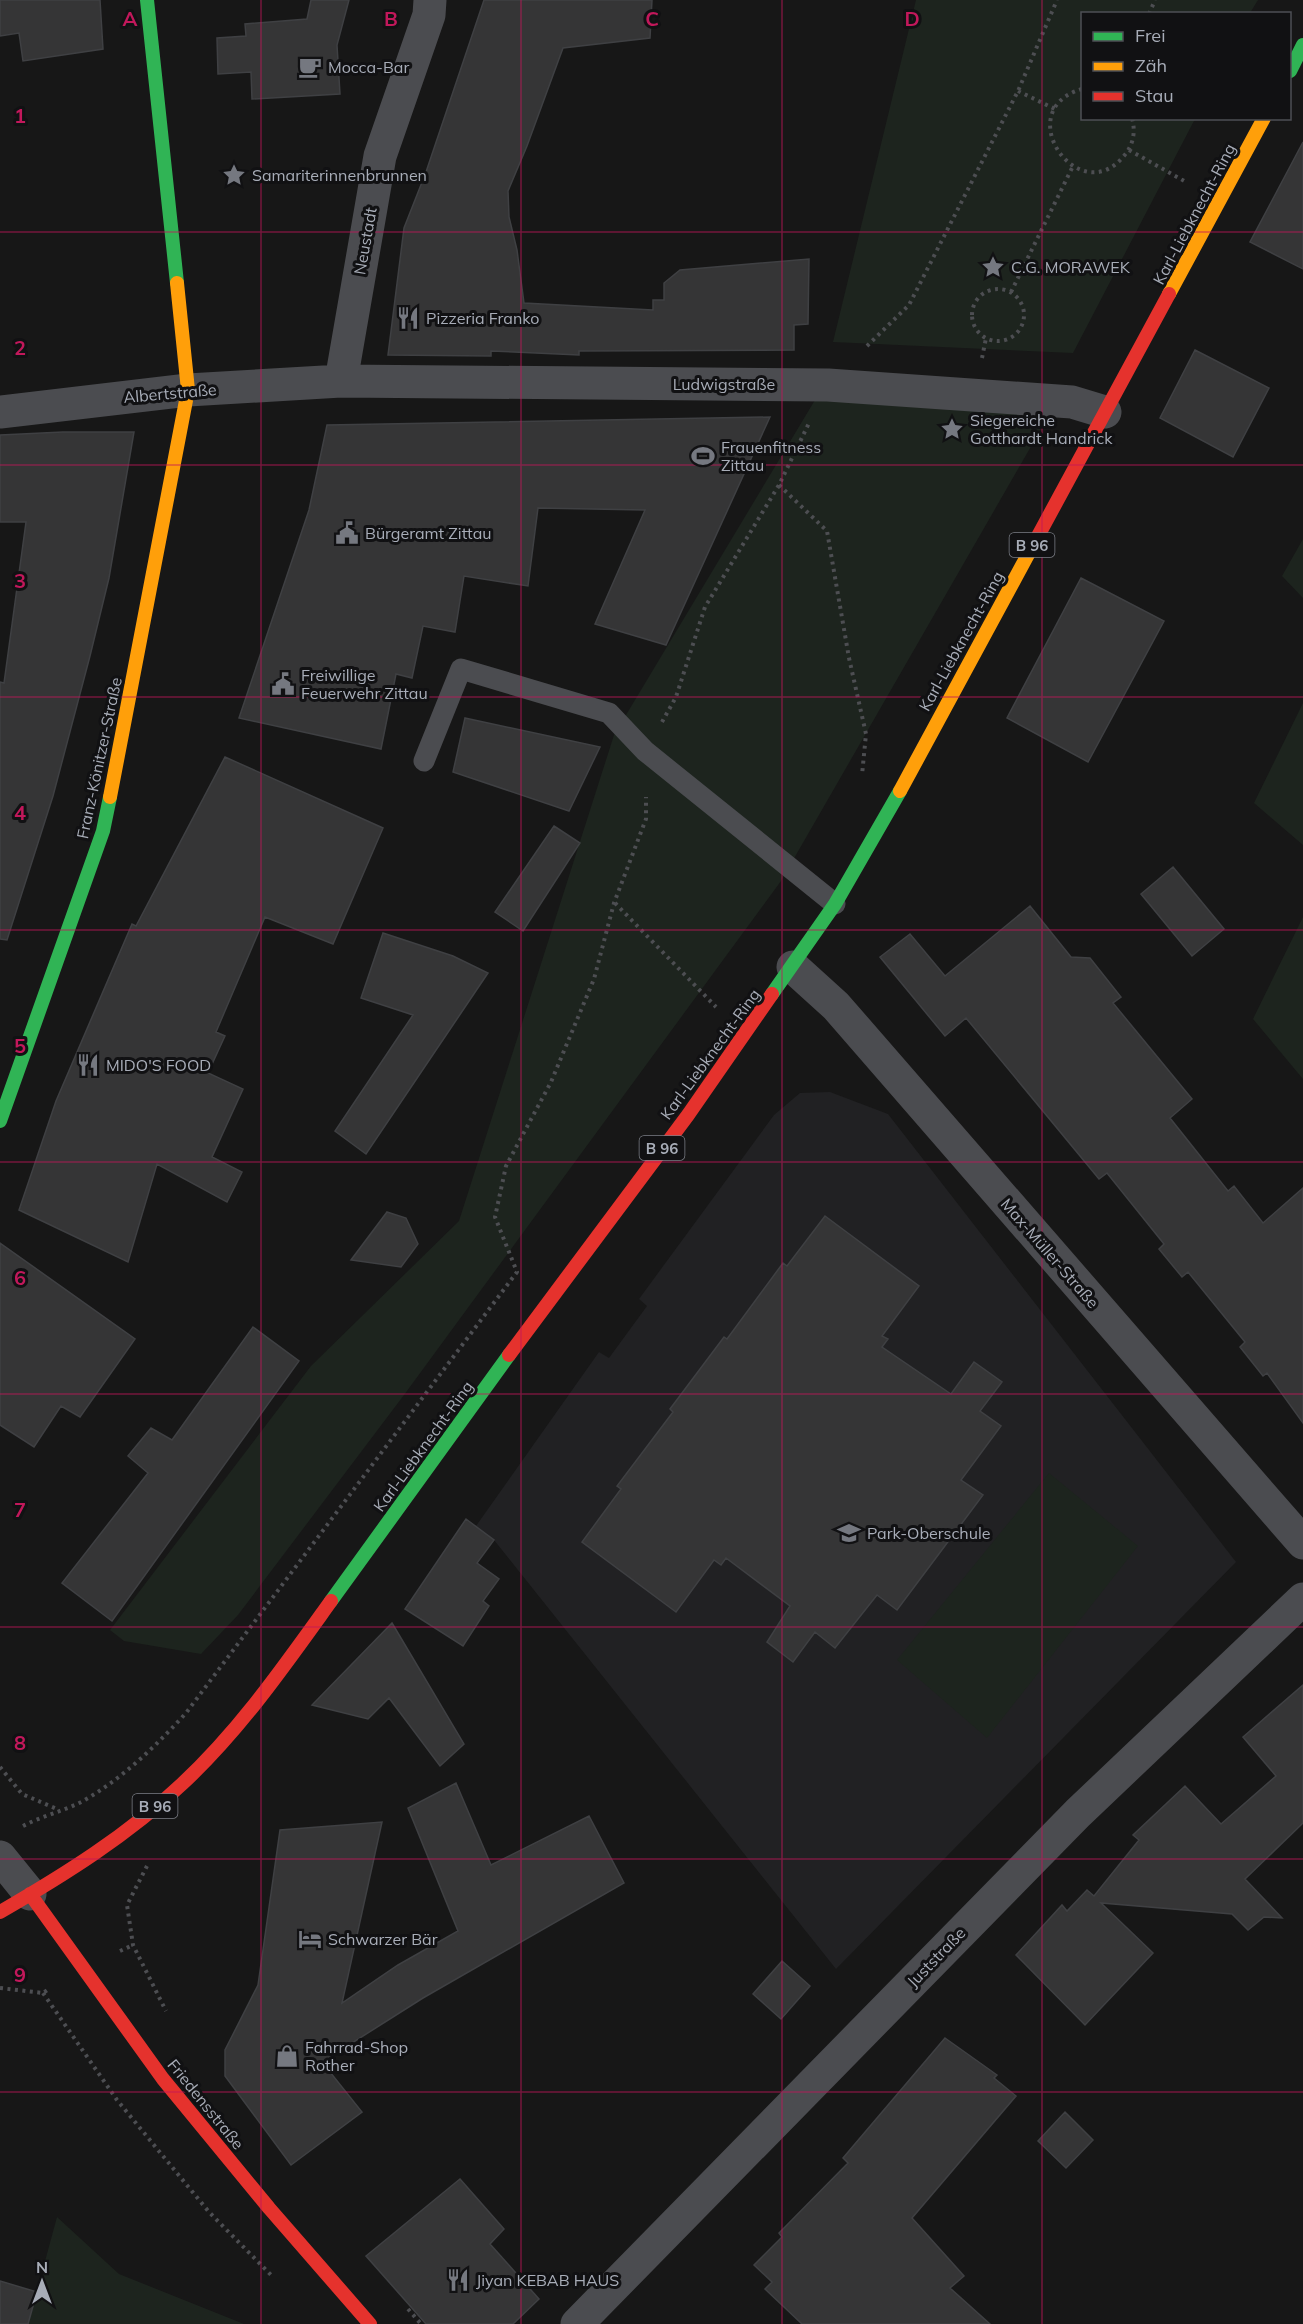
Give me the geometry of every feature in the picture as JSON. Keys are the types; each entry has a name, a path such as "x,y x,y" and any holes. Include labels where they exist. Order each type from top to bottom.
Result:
{"main road":[{"path":"147,0 188,390"},
{"path":"1291,69 1303,45"},
{"name":"Karl-Liebknecht-Ring","path":"30,1894 113,1838 171,1794 219,1747 262,1697 793,967 835,904 875,837 1221,202 1263,120"},
{"name":"Franz-Könitzer-Straße","path":"0,1121 103,831 188,390"},
{"name":"B 96","path":"0,1912 30,1894"},
{"name":"Friedensstraße","path":"30,1894 163,2079 269,2208 370,2324"}],"street":[{"name":"Neustadt","path":"341,381 380,156 429,15 430,0"},
{"name":"Albertstraße","path":"0,412 188,390 341,381"},
{"name":"Ludwigstraße","path":"341,381 828,385 1072,402 1105,412"},
{"name":"Max-Müller-Straße","path":"793,967 836,1006 1303,1543"},
{"name":"Juststraße","path":"578,2324 1078,1813 1303,1599"},
{"path":"0,1857 30,1894"}],"lane":[{"path":"424,761 461,669 609,713 645,751 835,904"}],"path":[{"path":"17,1829 58,1810 82,1802 146,1757 186,1713 516,1272 495,1217 506,1166 551,1082 594,978 614,903 646,819 645,751 676,697 705,607 779,485 828,385 909,305 1018,91 1057,0"},
{"path":"1081,90 1064,99 1055,109 1051,128 1054,148 1073,166 1085,171 1111,167 1129,150 1133,138 1132,120"},
{"path":"1018,91 1055,109"},
{"path":"1129,150 1221,202"},
{"path":"1011,292 1073,166"},
{"path":"1003,289 1011,292 1023,306 1023,323 1012,337 995,341 986,338 975,327 972,311 975,303 987,292 1003,289"},
{"path":"779,485 827,531 849,657 866,734 861,782"},
{"path":"614,903 743,1035"},
{"path":"0,1767 22,1794 58,1810"},
{"path":"0,1988 42,1993 117,2100 209,2212 279,2284"}],"shaded area":[{"path":"916,0 1258,0 1251,12 1081,12 1081,120 1194,120 1073,353 833,342"},
{"path":"818,395 1052,410 781,881 404,1395 238,1615 201,1654 124,1641 110,1630 311,1366 459,1221 614,735"},
{"path":"1303,539 1303,598 1282,576"},
{"path":"1303,703 1303,845 1254,803"},
{"path":"1303,917 1303,1079 1253,1019"},
{"name":"Park-Oberschule","path":"830,1092 888,1114 1236,1562 836,1969 494,1540 476,1526 599,1352 609,1358 647,1306 639,1299 774,1115 800,1093"},
{"path":"1049,1473 1138,1546 987,1738 897,1660"},
{"path":"57,2217 119,2274 244,2324 28,2324"}],"building":[{"path":"0,0 100,0 103,49 23,61 19,33 0,36"},
{"path":"311,0 349,0 337,45 340,94 252,99 251,72 218,74 217,38 246,36 245,24 307,19"},
{"path":"484,0 652,0 650,38 563,48 508,191 509,217 517,250 524,303 653,310 653,300 664,300 664,283 680,270 809,259 808,324 794,325 794,350 579,351 579,355 491,351 491,356 388,355 404,228 426,172"},
{"path":"1303,142 1303,269 1250,242"},
{"path":"1195,350 1269,388 1233,457 1160,418"},
{"path":"770,417 666,645 595,624 645,510 538,508 528,586 464,576 455,632 423,626 412,678 396,674 381,749 239,718 309,510 327,425"},
{"path":"134,432 109,578 90,656 53,796 7,940 0,939 0,682 4,683 26,522 0,522 0,435"},
{"path":"1081,578 1164,621 1088,762 1007,718"},
{"path":"465,718 600,747 569,811 453,772"},
{"path":"225,757 383,828 333,944 265,917 216,1032 225,1036 208,1073 243,1089 212,1157 242,1172 227,1202 157,1164 128,1262 19,1210 56,1101 132,924 136,926"},
{"path":"554,826 580,843 523,931 495,912"},
{"path":"1173,867 1224,929 1192,956 1141,894"},
{"path":"1030,906 1071,957 1090,958 1121,997 1113,1003 1192,1099 1170,1118 1228,1191 1234,1186 1263,1223 1303,1188 1303,1423 1267,1373 1263,1376 1240,1347 1245,1342 1188,1272 1182,1277 1159,1249 1164,1244 1107,1173 1099,1179 966,1018 945,1036 880,957 910,934 945,976"},
{"path":"383,933 453,956 488,973 366,1154 335,1131 413,1015 361,998"},
{"path":"387,1212 406,1218 418,1244 401,1267 351,1260"},
{"path":"825,1216 919,1286 882,1336 888,1339 882,1347 951,1394 974,1362 1002,1382 980,1411 1001,1426 961,1480 983,1495 897,1610 877,1595 835,1648 815,1632 793,1662 767,1642 790,1606 726,1558 721,1565 714,1560 676,1612 582,1542 621,1489 617,1486 673,1412 670,1409 724,1337 727,1339 783,1263 787,1266"},
{"path":"0,1243 135,1339 80,1417 61,1406 34,1447 0,1425"},
{"path":"253,1327 299,1361 112,1621 62,1583 148,1473 128,1456 151,1428 172,1440"},
{"path":"466,1519 494,1540 477,1563 499,1579 483,1601 489,1606 463,1646 405,1609"},
{"path":"392,1623 464,1744 440,1766 389,1698 368,1719 312,1705"},
{"path":"1303,1685 1303,1823 1245,1879 1282,1918 1264,1917 1248,1930 1232,1914 1101,1903 1153,1953 1085,2025 1016,1955 1062,1905 1067,1911 1087,1890 1094,1896 1139,1840 1133,1835 1185,1786 1221,1824 1276,1776 1243,1737"},
{"path":"456,1783 491,1865 589,1816 624,1883 423,1998 322,2062 362,2112 291,2165 225,2076 225,2050 258,1985 280,1830 382,1822 342,2003 398,1965 458,1931 408,1808"},
{"path":"782,1961 810,1986 781,2019 753,1994"},
{"path":"945,2038 997,2075 994,2078 1016,2096 912,2218 964,2276 950,2288 990,2324 802,2324 765,2289 772,2282 754,2265 782,2237 779,2233 848,2163 843,2158"},
{"path":"1065,2112 1093,2140 1066,2168 1038,2141"},
{"path":"460,2179 504,2229 490,2244 539,2299 513,2324 426,2324 366,2256"},
{"path":"0,2281 37,2292 28,2324 0,2324"}],"traffic: fast":[{"path":"147,0 177,283"},
{"path":"1291,69 1303,45"},
{"path":"772,994 835,904 900,791"},
{"path":"0,1121 103,831 110,797"},
{"path":"331,1601 509,1355"}],"traffic: slow":[{"path":"1169,294 1263,120"},
{"path":"110,797 188,390 177,283"},
{"path":"900,791 1031,549"}],"traffic: jam":[{"path":"1031,549 1169,294"},
{"path":"509,1355 688,1115 772,994"},
{"path":"0,1912 48,1884 118,1837 182,1784 243,1719 331,1601"},
{"path":"30,1894 163,2079 269,2208 370,2324"}],"place":[{"name":"Mocca-Bar","path":"310,67"},
{"name":"Samariterinnenbrunnen","path":"234,175"},
{"name":"C.G. MORAWEK","path":"993,267"},
{"name":"Pizzeria Franko","path":"408,318"},
{"name":"Siegereiche Gotthardt Handrick","path":"952,429"},
{"name":"Frauenfitness Zittau","path":"703,456"},
{"name":"Bürgeramt Zittau","path":"347,533"},
{"name":"Freiwillige Feuerwehr Zittau","path":"283,684"},
{"name":"MIDO'S FOOD","path":"88,1065"},
{"name":"Park-Oberschule","path":"849,1533"},
{"name":"Schwarzer Bär","path":"310,1939"},
{"name":"Fahrrad-Shop Rother","path":"287,2056"},
{"name":"Jiyan KEBAB HAUS","path":"458,2280"}]}
